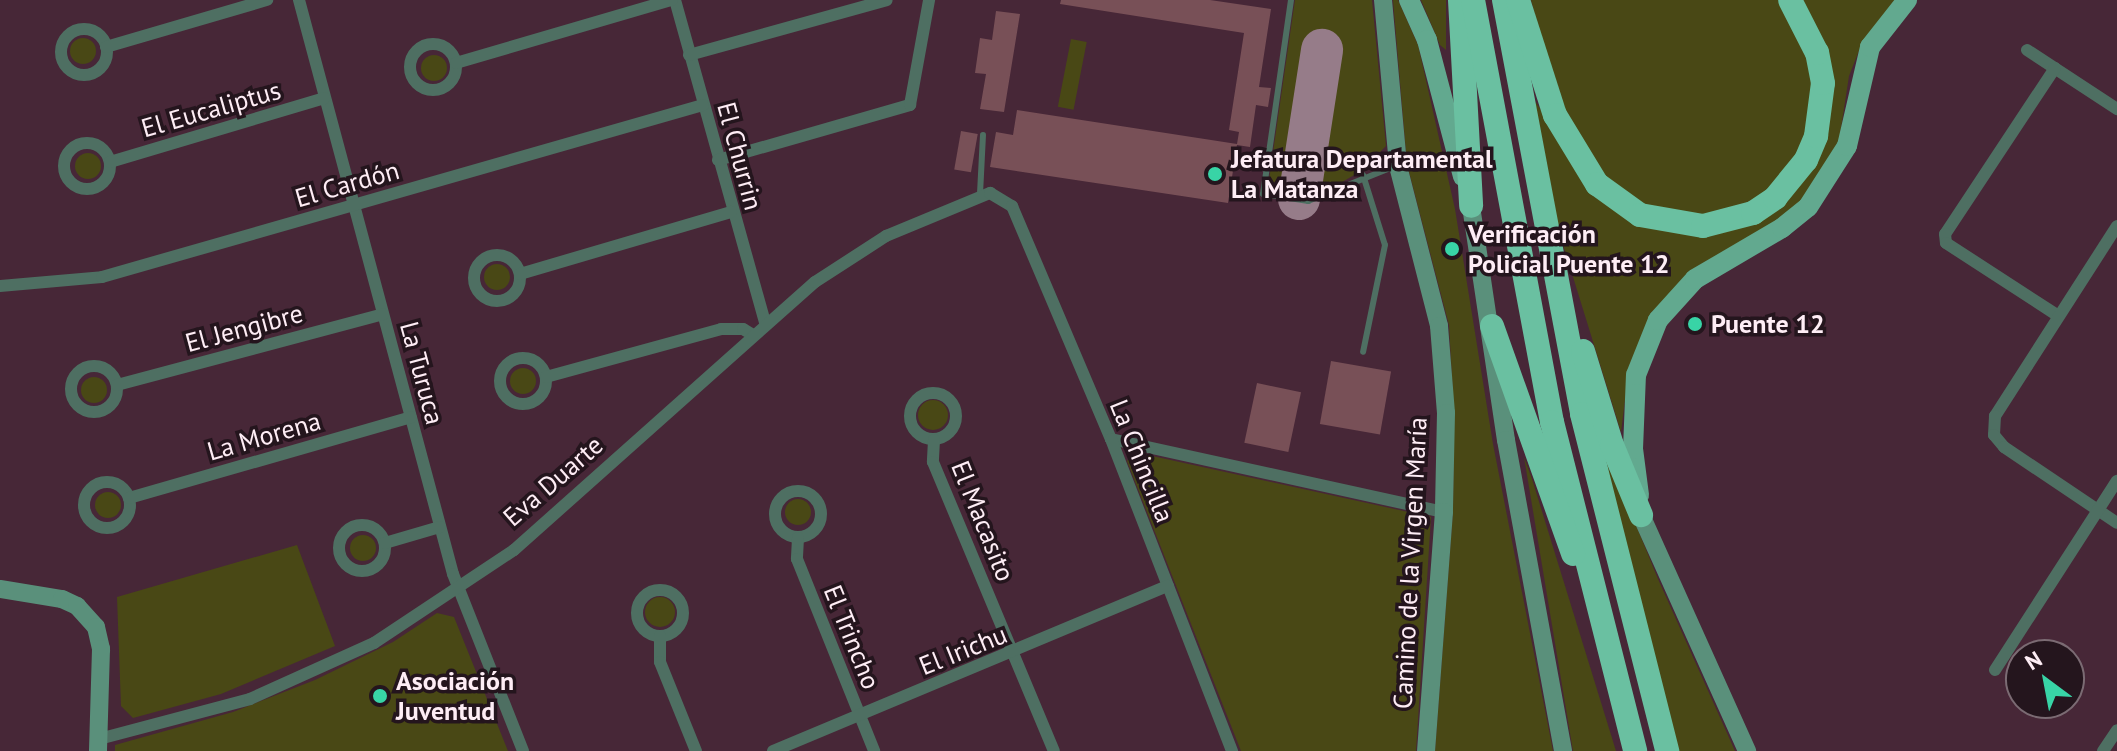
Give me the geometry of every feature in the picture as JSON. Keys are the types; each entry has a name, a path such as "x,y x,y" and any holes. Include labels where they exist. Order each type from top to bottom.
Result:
{"highway":[{"path":"1460,0 1471,206"},
{"path":"1473,0 1549,408 1635,751"},
{"path":"1504,0 1582,414 1667,751"},
{"path":"1518,0 1555,115 1579,162 1618,203 1640,215 1703,226 1753,213 1775,198 1806,160 1816,136 1823,83 1817,53 1790,0"},
{"path":"1554,275 1641,515"},
{"path":"1492,326 1560,526 1599,616"}],"main road":[{"path":"1409,0 1427,40 1471,206"},
{"path":"1641,515 1633,409 1646,343 1674,299 1695,279 1782,228 1808,207 1847,146 1870,47 1907,0"}],"street":[{"path":"106,47 267,0"},
{"name":"La Turuca","path":"299,0 459,591 523,751"},
{"path":"456,63 674,0"},
{"name":"El Churrin","path":"674,0 731,212 765,323"},
{"path":"689,55 887,0"},
{"path":"718,160 910,105 929,0"},
{"name":"Camino de la Virgen María","path":"1383,0 1398,166 1439,326 1446,413 1444,512 1426,751"},
{"path":"2027,50 2117,109"},
{"path":"2055,68 1945,234 1946,243 2057,315"},
{"name":"El Eucaliptus","path":"110,162 325,98"},
{"name":"El Cardón","path":"0,286 83,281 703,105"},
{"name":"Eva Duarte","path":"99,745 182,720 305,676 374,643 459,591 549,520 765,323 886,236 980,194 999,195"},
{"name":"La Chincilla","path":"999,195 1012,206 1111,439 1232,751"},
{"path":"1471,206 1492,326 1506,440 1563,751"},
{"path":"520,274 731,212"},
{"path":"2117,226 2057,315 1995,416 1994,435 2004,447 2117,523"},
{"name":"El Jengibre","path":"117,385 383,314"},
{"path":"546,377 721,329 743,329 753,335"},
{"name":"La Morena","path":"129,498 411,417"},
{"path":"1111,439 1444,512"},
{"name":"El Macasito","path":"934,440 933,462 1054,751"},
{"path":"1995,670 2117,481"},
{"path":"1641,515 1747,751"},
{"path":"385,543 440,527"},
{"name":"El Trincho","path":"798,538 797,559 874,751"},
{"name":"El Irichu","path":"773,751 1013,654 1168,586"},
{"path":"0,589 62,599 89,615 101,649 99,745"},
{"path":"660,636 660,662 696,751"},
{"path":"2103,751 2117,730"}],"lane":[{"path":"1291,0 1263,194 1308,201 1332,194 1363,175 1398,166"},
{"path":"980,194 983,135"},
{"path":"1363,175 1385,245 1363,352"}],"shaded area":[{"path":"1295,0 1372,0 1386,146 1361,171 1332,188 1309,194 1275,189 1269,180"},
{"path":"1393,0 1398,0 1418,45 1455,209 1493,444 1553,751 1435,751 1453,511 1454,413 1449,325 1407,164"},
{"path":"1421,0 1446,0 1446,50 1440,45"},
{"path":"1531,0 1780,0 1808,54 1815,108 1799,155 1768,191 1726,215 1664,216 1602,180 1560,112"},
{"path":"1801,0 1895,0 1862,43 1849,76 1839,141 1802,201 1776,222 1696,267 1651,313 1629,367 1621,432 1560,235 1535,101 1592,188 1726,230 1827,138 1832,80"},
{"path":"83,38 92,42 96,51 92,60 83,64 74,60 70,51 74,42"},
{"path":"1071,39 1087,42 1074,110 1058,107"},
{"path":"434,55 443,59 447,68 443,77 434,81 425,77 421,68 425,59"},
{"path":"88,153 97,157 101,166 97,175 88,179 79,175 75,166 79,157"},
{"path":"497,264 506,268 510,277 506,286 497,290 488,286 484,277 488,268"},
{"path":"523,368 532,372 536,381 532,390 523,394 514,390 510,381 514,372"},
{"path":"94,377 103,381 107,390 103,399 94,403 85,399 81,390 85,381"},
{"path":"933,400 944,404 948,415 944,426 933,430 922,426 918,415 922,404"},
{"path":"1600,437 1658,579 1735,751 1677,751"},
{"path":"1134,452 1431,517 1416,751 1241,751 1127,461"},
{"path":"1524,457 1532,479 1616,751 1573,751"},
{"path":"108,492 117,496 121,505 117,514 108,518 99,514 95,505 99,496"},
{"path":"798,499 807,503 811,512 807,521 798,525 789,521 785,512 789,503"},
{"path":"363,535 372,539 376,548 372,557 363,561 354,557 350,548 354,539"},
{"path":"297,545 335,646 221,694 133,718 121,706 117,597"},
{"path":"660,597 666,598 674,606 674,618 666,626 660,627 654,626 646,618 645,612 646,606 654,598"},
{"name":"Asociación Juventud","path":"437,613 454,617 508,751 115,751 115,745 233,712 315,680 393,642"}],"building":[{"path":"1061,0 1210,0 1271,9 1259,87 1271,88 1268,107 1256,105 1250,147 1237,145 1228,203 990,167 996,132 1013,135 1017,110 1237,144 1239,132 1229,130 1244,33 1060,4"},
{"path":"996,11 1020,14 1004,112 980,109 986,74 975,73 980,38 992,40"},
{"path":"961,131 978,134 971,172 954,169"},
{"path":"1331,361 1391,372 1380,435 1320,424"},
{"path":"1257,383 1301,392 1288,452 1244,443"}],"taxiway":[{"path":"1299,199 1322,50"}],"place":[{"name":"Jefatura Departamental La Matanza","path":"1215,174"},
{"name":"Verificación Policial Puente 12","path":"1452,249"},
{"name":"Puente 12","path":"1695,324"},
{"name":"Asociación Juventud","path":"380,696"}]}
